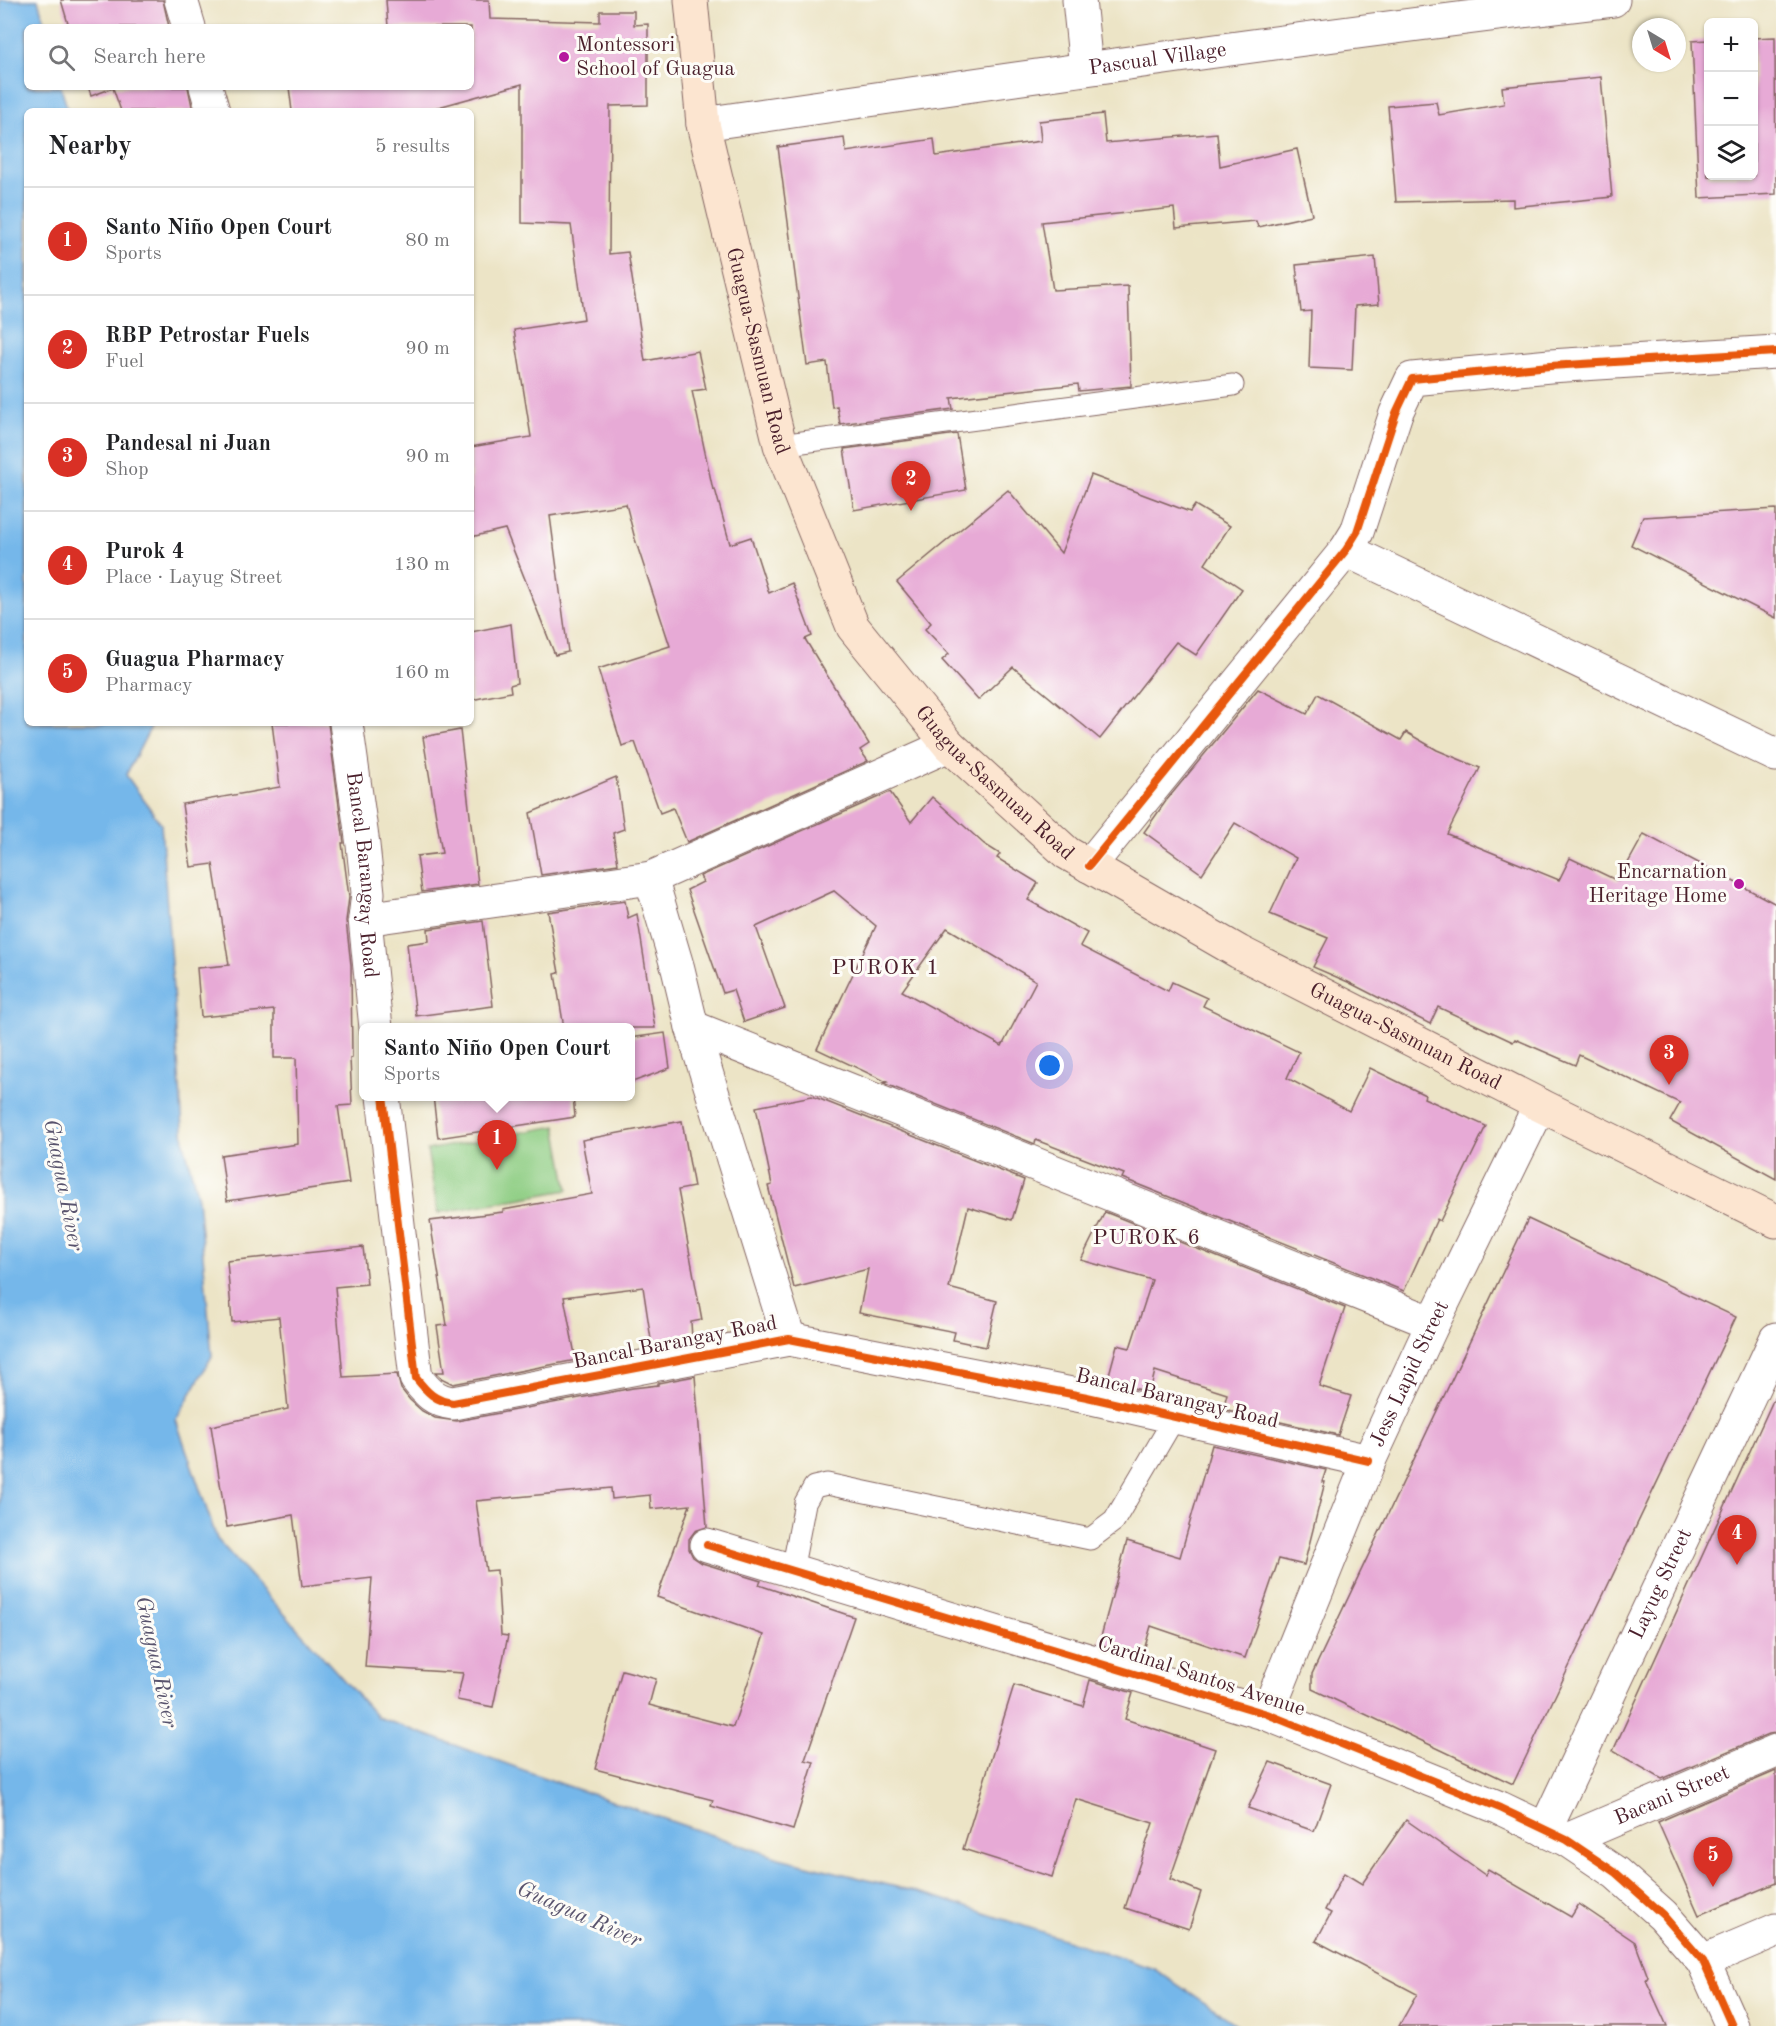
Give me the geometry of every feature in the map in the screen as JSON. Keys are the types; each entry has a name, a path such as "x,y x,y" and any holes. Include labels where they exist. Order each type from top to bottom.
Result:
{"main road":[{"name":"Guagua-Sasmuan Road","path":"691,0 703,124 780,446 853,627 950,744 1067,853 1089,866 1239,952 1540,1106 1776,1221"}],"street":[{"path":"181,0 188,24"},
{"path":"1079,0 1086,68"},
{"name":"Pascual Village","path":"703,124 1086,68 1397,13 1613,0"},
{"path":"207,90 212,108"},
{"path":"1089,866 1346,550 1357,532 1396,413 1412,379 1550,366 1776,352"},
{"path":"1346,550 1776,755"},
{"name":"Bancal Barangay Road","path":"346,726 368,893 365,919 375,1023"},
{"path":"365,919 651,878 950,744"},
{"path":"651,878 678,969 692,1027 789,1339"},
{"path":"692,1027 1433,1323"},
{"name":"Bancal Barangay Road","path":"384,1101 416,1378 431,1396 441,1402 453,1403 789,1339 1087,1397 1368,1461"},
{"name":"Jess Lapid Street","path":"1267,1714 1368,1461 1540,1106"},
{"name":"Layug Street","path":"1556,1835 1776,1340"},
{"name":"Cardinal Santos Avenue","path":"708,1545 1267,1714 1500,1808 1556,1835 1616,1873 1663,1915 1703,1961 1732,2026"},
{"name":"Bacani Street","path":"1556,1835 1776,1751"},
{"path":"1703,1961 1776,1930"}],"lane":[{"path":"780,446 1233,385"},
{"path":"792,1571 806,1503 814,1487 827,1484 1090,1539 1114,1521 1175,1417"}],"green space":[{"path":"556,1126 568,1190 438,1213 427,1150"}],"water":[{"name":"Guagua River","path":"0,0 38,0 45,24 24,24 24,90 62,90 67,108 24,108 24,726 151,726 126,775 161,824 184,1143 198,1198 212,1356 176,1420 217,1539 377,1717 562,1784 779,1858 933,1896 1154,1969 1239,2026 0,2026"}],"building":[{"path":"61,0 163,0 168,24 68,24"},
{"path":"386,0 489,0 490,19 600,22 600,11 634,11 634,25 648,24 648,105 610,106 609,254 628,252 645,361 698,351 706,389 692,391 713,490 715,489 730,544 751,537 769,593 792,583 812,636 805,639 869,744 860,750 868,761 687,842 673,808 660,813 635,742 622,746 598,669 670,646 626,504 550,516 568,652 555,655 505,529 474,536 474,446 531,437 514,330 584,319 571,225 522,223 522,84 435,108 292,108 289,90 474,90 474,24 388,24"},
{"path":"1775,37 1776,194 1699,198 1692,41 1704,40 1704,180 1758,180 1758,38"},
{"path":"1601,77 1612,197 1513,207 1513,199 1396,202 1388,106 1436,102 1439,115 1504,104 1502,87"},
{"path":"89,90 108,90 91,96"},
{"path":"114,90 189,90 192,108 120,108"},
{"path":"1103,114 1106,143 1217,133 1220,166 1297,149 1312,215 1258,227 1256,221 1176,228 1174,208 1042,222 1053,290 1128,286 1131,386 1079,391 1078,384 951,398 953,409 840,424 837,406 832,407 827,362 807,365 778,147 844,138 846,152 934,139 936,156 1041,141 1039,121"},
{"path":"1375,257 1379,304 1355,306 1352,370 1309,368 1311,311 1301,312 1296,265"},
{"path":"957,434 966,490 854,510 844,449"},
{"path":"1091,475 1190,512 1195,505 1230,526 1205,564 1242,589 1196,655 1176,642 1100,739 1013,667 978,700 942,660 949,654 925,629 931,623 897,582 1008,490 1061,553"},
{"path":"1776,509 1776,618 1631,545 1643,517"},
{"path":"511,624 517,683 510,685 511,692 474,699 474,631"},
{"path":"1258,689 1307,714 1318,694 1401,740 1406,732 1437,750 1480,768 1447,834 1559,880 1570,858 1618,881 1644,834 1776,904 1776,1179 1670,1121 1680,1103 1579,1055 1575,1065 1515,1039 1513,1042 1438,1007 1430,1024 1348,982 1313,967 1328,938 1270,914 1296,858 1235,823 1202,874 1144,832 1166,801"},
{"path":"272,726 328,726 349,897 346,921 351,965 352,1105 338,1106 349,1183 227,1201 221,1155 298,1144 296,1058 274,1058 274,1010 201,1017 197,968 229,965 213,864 191,867 182,804 280,787"},
{"path":"460,730 478,884 422,892 417,856 442,853 423,737"},
{"path":"616,777 624,829 613,833 618,864 541,875 530,813"},
{"path":"890,792 911,822 932,797 984,844 1000,854 997,858 1038,883 1028,900 1087,933 1080,946 1168,991 1172,982 1207,998 1203,1006 1299,1052 1287,1078 1349,1111 1370,1068 1425,1095 1424,1098 1486,1126 1440,1221 1437,1219 1404,1291 1122,1178 1124,1174 1036,1140 1035,1144 883,1083 887,1082 817,1049 876,926 834,891 756,927 785,1008 744,1022 733,990 723,993 687,890 703,882 700,876","holes":["947,928 1036,981 1002,1046 902,991"]},
{"path":"625,901 628,918 637,914 655,1028 635,1028 635,1023 563,1023 555,974 559,973 548,912"},
{"path":"483,921 493,1006 416,1016 407,944 429,941 428,929"},
{"path":"665,1033 670,1068 635,1081 635,1037"},
{"path":"812,1096 1024,1180 1012,1220 968,1207 949,1288 997,1301 986,1347 953,1340 955,1332 859,1313 868,1269 794,1288 768,1186 772,1185 756,1107"},
{"path":"434,1101 573,1101 575,1117 438,1138"},
{"path":"682,1121 694,1187 678,1190 702,1320 691,1322 692,1338 652,1346 643,1287 564,1297 576,1360 453,1384 441,1378 435,1372 444,1372 437,1326 447,1325 430,1221 503,1212 503,1210 592,1194 582,1140"},
{"path":"1105,1212 1345,1308 1319,1386 1351,1396 1338,1435 1223,1409 1227,1394 1155,1371 1150,1392 1107,1382 1117,1345 1130,1348 1152,1280 1081,1260"},
{"path":"1528,1219 1736,1317 1513,1784 1312,1689 1312,1674"},
{"path":"363,1247 367,1284 335,1287 343,1377 397,1374 401,1389 410,1400 422,1411 435,1418 457,1421 658,1385 658,1383 695,1376 707,1527 695,1531 689,1539 689,1549 693,1557 702,1563 761,1581 759,1585 854,1617 805,1760 814,1762 793,1830 711,1806 713,1800 595,1769 622,1670 656,1679 649,1705 733,1727 764,1635 657,1597 690,1505 651,1509 650,1495 612,1499 611,1488 476,1501 486,1571 497,1570 501,1635 508,1636 493,1707 457,1700 463,1673 365,1667 372,1578 302,1586 293,1515 227,1527 211,1426 288,1409 279,1317 232,1322 227,1261"},
{"path":"1776,1394 1776,1733 1662,1779 1613,1751"},
{"path":"1212,1445 1326,1470 1304,1565 1279,1559 1245,1658 1151,1626 1142,1657 1099,1644 1127,1541 1180,1557"},
{"path":"1090,1680 1133,1693 1125,1719 1215,1749 1170,1879 1201,1892 1189,1929 1125,1908 1153,1823 1076,1799 1052,1877 963,1849 1014,1685 1083,1706"},
{"path":"1270,1762 1331,1784 1314,1831 1248,1808"},
{"path":"1776,1771 1776,1883 1699,1915 1658,1822"},
{"path":"1406,1820 1485,1875 1488,1869 1571,1917 1579,1904 1635,1942 1648,1977 1646,1980 1667,2026 1399,2026 1417,1994 1316,1941 1331,1913 1325,1910 1344,1873 1362,1884"}],"cycle path":[{"path":"1089,866 1346,550 1357,532 1396,413 1412,379 1550,366 1776,352"},
{"path":"384,1101 416,1378 428,1392 441,1400 453,1403 789,1339 1087,1397 1369,1461"},
{"path":"707,1545 1267,1714 1500,1808 1567,1840 1616,1873 1663,1915 1703,1961 1732,2026"}],"place":[{"name":"Montessori School of Guagua","path":"564,57"},
{"name":"RBP Petrostar Fuels","path":"911,511"},
{"name":"Encarnation Heritage Home","path":"1739,884"},
{"name":"Pandesal ni Juan","path":"1669,1085"},
{"name":"Santo Niño Open Court","path":"497,1170"},
{"name":"Purok 4","path":"1737,1565"},
{"name":"Guagua Pharmacy","path":"1713,1887"}],"district":[{"name":"PUROK 1","path":"886,968"},
{"name":"PUROK 6","path":"1147,1238"}]}
